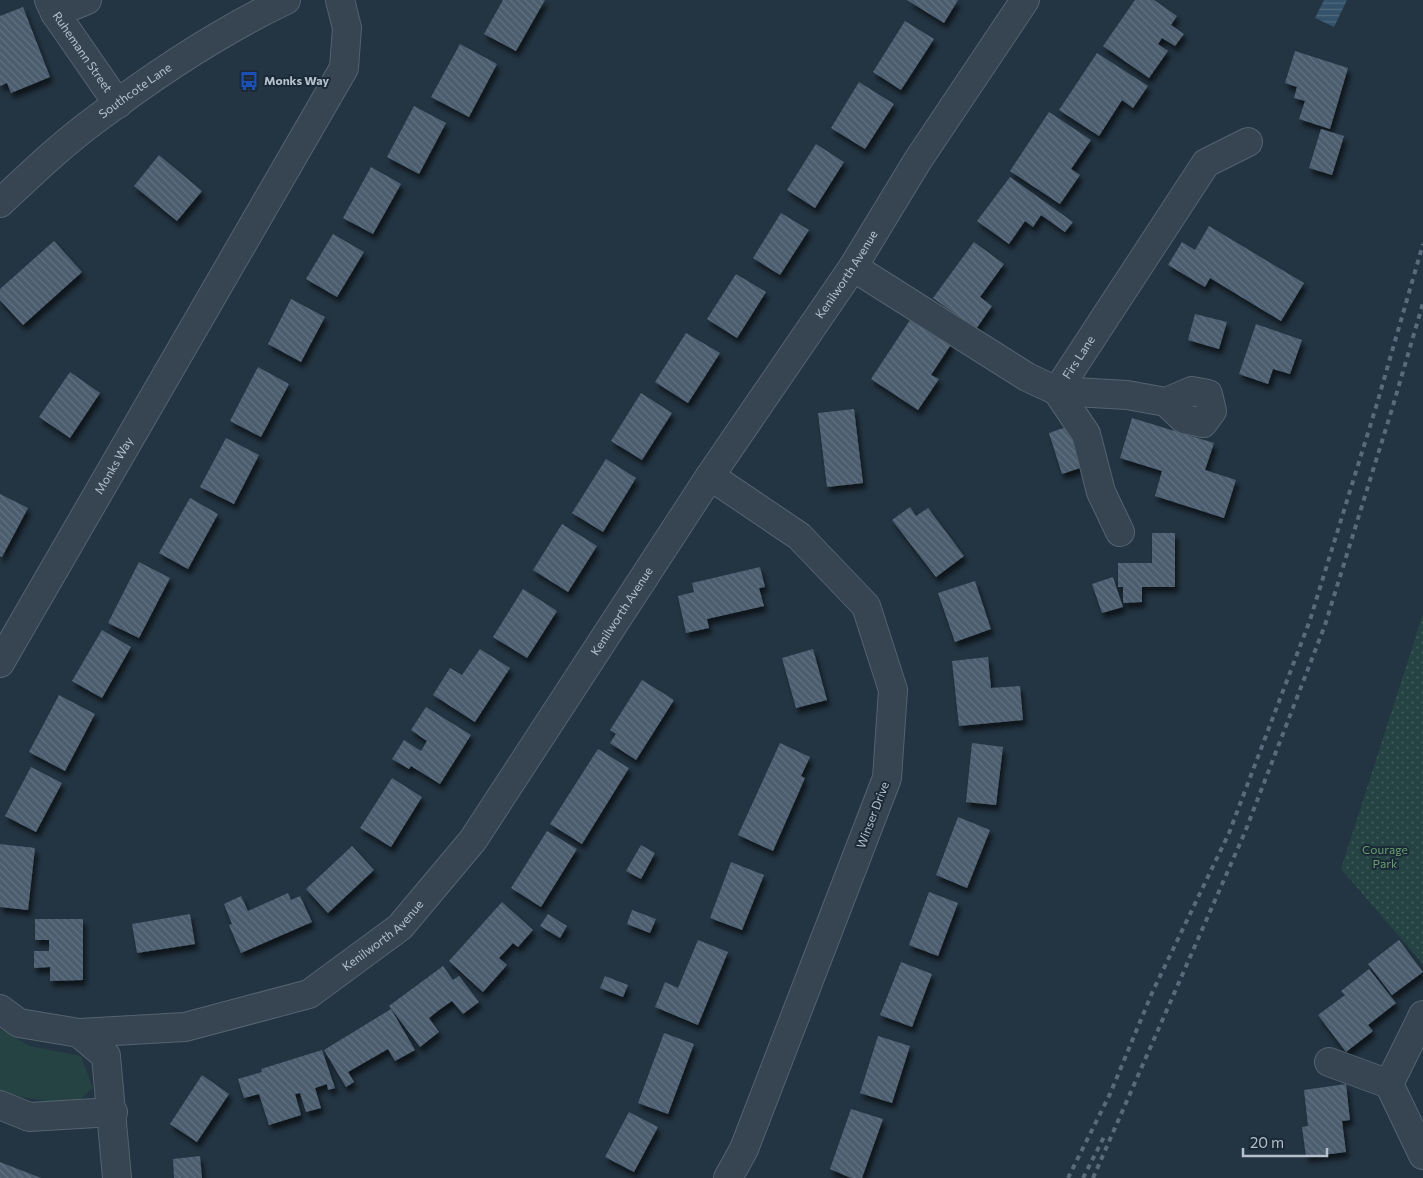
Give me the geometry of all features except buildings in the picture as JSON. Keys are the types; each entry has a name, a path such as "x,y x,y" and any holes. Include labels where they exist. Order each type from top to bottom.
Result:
{"street":[{"path":"52,6 87,0"},
{"name":"Southcote Lane","path":"0,203 94,120 236,27 286,0"},
{"name":"Monks Way","path":"0,663 344,68 347,28 340,0"},
{"name":"Kenilworth Avenue","path":"0,1008 19,1023 79,1033 185,1027 308,994 400,926 473,840 710,476 853,267 918,160 1025,0"},
{"name":"Ruhemann Street","path":"52,6 118,104"},
{"name":"Firs Lane","path":"853,267 1026,378 1057,391 1206,163 1248,142"},
{"path":"1057,391 1127,395 1166,402"},
{"path":"1057,391 1086,434 1101,492 1120,532"},
{"name":"Winser Drive","path":"710,476 799,536 866,606 893,690 887,778 744,1148 728,1178"},
{"path":"1389,1084 1423,1015"},
{"path":"79,1033 106,1056 113,1112 117,1178"},
{"path":"1329,1062 1389,1084 1423,1154"},
{"path":"0,1105 29,1117 113,1112"}],"green space":[{"name":"Courage Park","path":"1423,614 1423,964 1341,869"},
{"path":"0,1029 30,1046 81,1056 93,1088 74,1105 0,1094"}],"water":[{"path":"1324,0 1347,0 1334,27 1315,18"}],"railway":[{"path":"1068,1178 1110,1094 1152,993 1229,833 1310,620 1376,407 1423,244"},
{"path":"1093,1178 1245,832 1325,625 1423,303"},
{"path":"1083,1178 1105,1135"}],"place":[{"name":"Monks Way","path":"249,81"}]}
